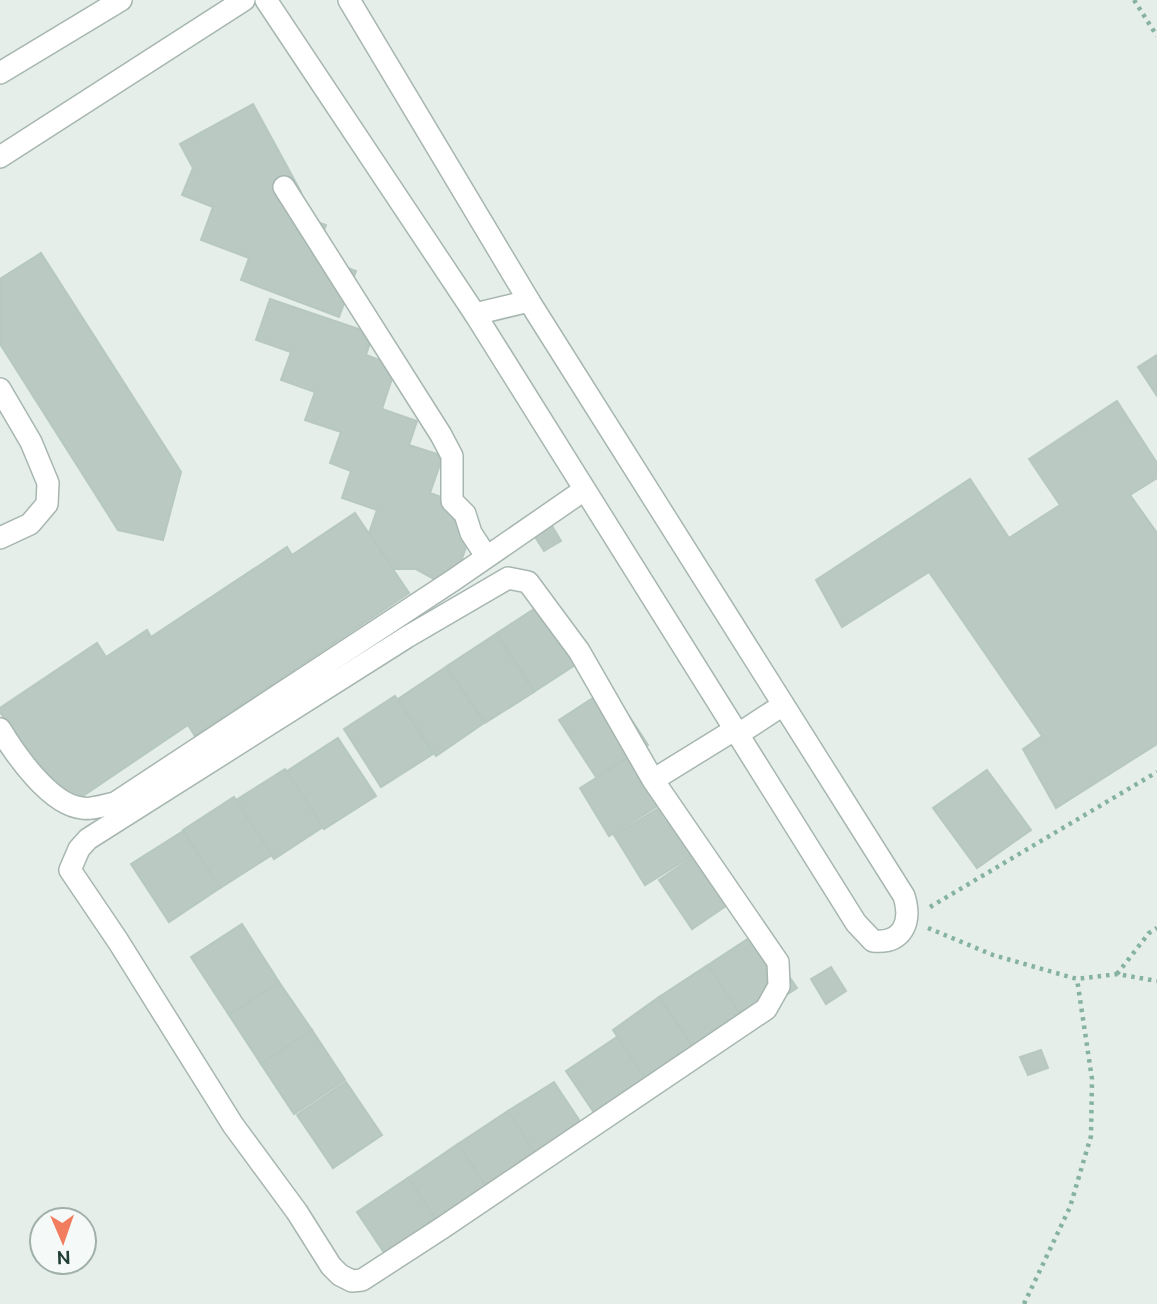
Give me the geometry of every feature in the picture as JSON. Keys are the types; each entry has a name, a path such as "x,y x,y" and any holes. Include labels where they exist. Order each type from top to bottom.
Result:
{"street":[{"path":"0,73 121,0"},
{"path":"0,157 244,0"},
{"path":"266,0 475,314 856,923 873,941 888,940 902,930 908,919 904,896 529,301 349,0"},
{"path":"284,187 441,435 452,456 452,501 465,514 471,533 486,556"},
{"path":"475,314 529,301"},
{"path":"0,389 31,442 48,483 47,505 30,524 0,538"},
{"path":"0,729 11,747 54,797 82,808 114,803 455,579 584,490"},
{"path":"508,578 528,582 579,651 653,780 778,962 779,986 766,1009 362,1280 352,1280 340,1275 331,1266 297,1212 233,1125 118,941 70,870 79,849 89,839 407,637 508,578"},
{"path":"653,780 783,705"}],"path":[{"path":"1135,0 1157,36"},
{"path":"908,919 1157,772"},
{"path":"908,919 993,955 1077,979 1117,974 1157,981"},
{"path":"1117,974 1149,933 1157,928"},
{"path":"1024,1304 1070,1207 1091,1136 1092,1079 1077,979"}],"building":[{"path":"253,104 301,192 293,213 326,225 315,255 356,271 339,317 241,280 249,258 201,240 213,207 182,195 193,168 180,144"},
{"path":"41,253 181,472 163,540 118,530 0,344 0,279"},
{"path":"270,299 373,334 366,355 396,366 382,409 417,421 409,445 443,456 430,493 452,501 475,521 455,579 445,585 416,569 394,569 369,533 377,510 342,498 351,471 330,463 341,432 305,420 315,392 281,380 291,352 256,340"},
{"path":"1157,355 1157,396 1138,367"},
{"path":"1117,401 1157,463 1157,478 1130,495 1157,533 1157,744 1056,808 1023,749 1042,736 929,572 842,627 816,580 970,479 1009,538 1060,505 1029,459"},
{"path":"355,513 409,593 195,736 188,725 65,808 0,712 0,708 97,643 106,657 147,630 151,637 287,547 292,555"},
{"path":"549,521 561,541 544,551 532,532"},
{"path":"548,600 586,658 535,691 497,633"},
{"path":"496,634 534,692 485,723 447,666"},
{"path":"446,667 484,723 436,756 398,699"},
{"path":"610,687 648,745 596,777 559,720"},
{"path":"395,696 433,754 381,787 344,729"},
{"path":"338,738 376,796 324,829 287,771"},
{"path":"633,755 664,802 609,836 580,788"},
{"path":"285,769 323,827 274,859 236,800"},
{"path":"987,770 1031,830 977,868 933,808"},
{"path":"234,797 272,855 220,888 183,830"},
{"path":"664,805 695,854 645,885 614,835"},
{"path":"183,831 220,888 169,922 131,864"},
{"path":"708,847 742,895 692,929 659,880"},
{"path":"242,924 279,982 229,1015 191,957"},
{"path":"758,932 797,988 745,1022 708,965"},
{"path":"708,965 745,1022 697,1053 659,997"},
{"path":"831,967 846,991 826,1004 811,979"},
{"path":"279,982 312,1030 261,1064 229,1015"},
{"path":"659,997 697,1053 648,1083 613,1030"},
{"path":"312,1030 345,1080 294,1114 261,1064"},
{"path":"617,1037 648,1083 597,1117 566,1071"},
{"path":"1041,1050 1048,1068 1028,1075 1020,1057"},
{"path":"346,1082 382,1135 333,1168 297,1115"},
{"path":"554,1082 587,1132 541,1163 508,1111"},
{"path":"508,1111 541,1163 492,1195 458,1144"},
{"path":"458,1144 492,1195 442,1228 408,1178"},
{"path":"408,1178 442,1229 391,1263 357,1212"}]}
